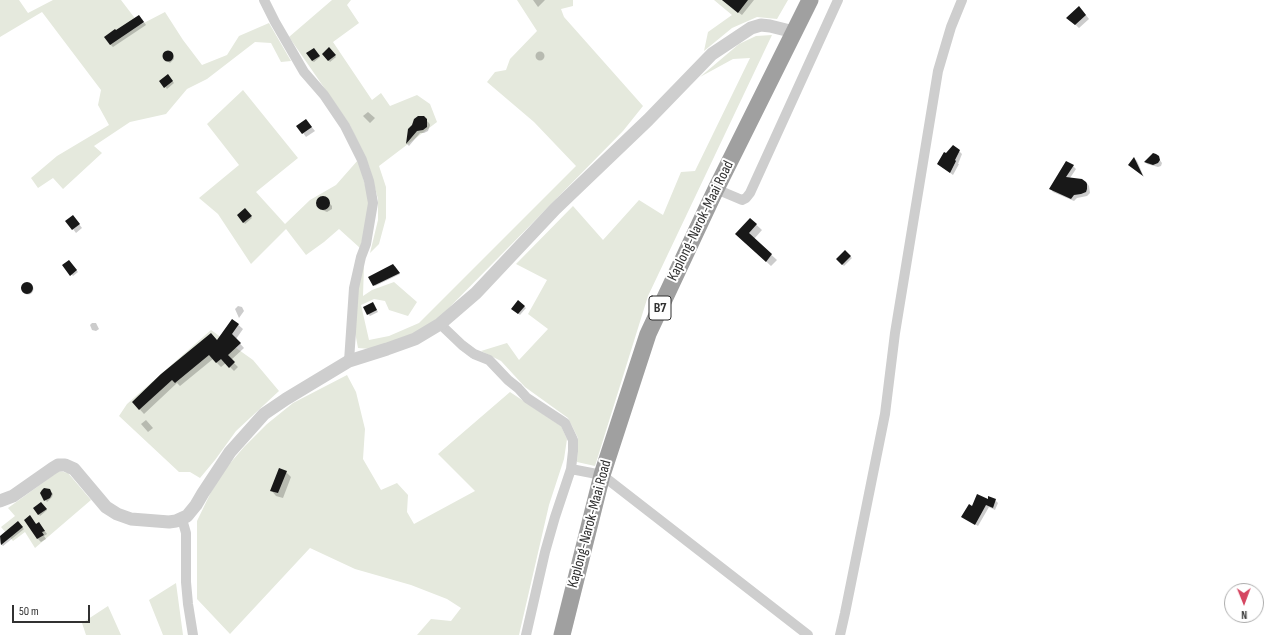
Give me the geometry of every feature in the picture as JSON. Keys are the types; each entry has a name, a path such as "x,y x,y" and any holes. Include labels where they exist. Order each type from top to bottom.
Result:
{"highway":[{"name":"Kaplong-Narok-Maai Road","path":"562,635 602,475 648,334 716,189 810,0"}],"street":[{"path":"264,0 274,22 304,72 324,94 345,126 362,160 369,181 373,203 366,244 361,257 354,288 349,361"},
{"path":"716,189 742,200 750,193 838,0"},
{"path":"840,635 885,414 894,333 938,71 950,27 962,0"},
{"path":"0,501 13,496 58,465 65,465 74,469 106,507 117,514 131,519 169,522 182,519 187,516 196,506 230,452 264,414 349,361 415,339 440,324 476,293 555,209 648,120 712,54 751,28 770,26 794,32"},
{"path":"440,324 474,354 489,360 527,398 565,423 573,440 571,469 545,552 526,635"},
{"path":"571,469 602,475 808,635"},
{"path":"182,519 186,533 186,582 193,635"}],"shaded area":[{"path":"0,0 19,0 28,13 53,0 121,0 140,25 165,12 183,40 202,65 227,55 239,36 269,23 291,61 281,62 271,43 255,42 207,79 187,89 166,114 130,122 94,146 102,153 63,189 53,178 38,188 31,178 57,156 109,125 98,105 101,90 42,12 0,37"},
{"path":"332,0 351,0 347,5 359,23 333,42 372,100 381,93 390,106 417,95 430,104 437,122 379,166 386,187 386,218 379,244 370,253 378,220 378,199 369,166 350,125 289,37"},
{"path":"517,0 573,0 573,6 561,9 564,17 643,106 623,131 436,321 397,343 371,349 358,348 355,332 357,289 364,264 363,296 372,290 394,282 417,302 408,316 389,310 385,301 374,299 361,305 369,340 389,336 419,323 576,166 534,122 487,82 495,72 506,70 510,59 537,31"},
{"path":"714,0 788,0 777,19 757,17 732,28 704,51 708,32 732,15"},
{"path":"772,35 648,296 595,466 577,462 578,438 568,418 525,387 501,361 481,351 507,343 519,360 548,329 528,314 547,280 516,264 573,206 603,240 639,200 663,215 681,172 695,171 750,58 733,59 700,77 739,44 756,36"},
{"path":"243,90 298,158 256,192 285,224 310,200 336,185 358,160 369,199 366,227 360,248 339,229 306,255 286,229 251,264 218,214 199,198 239,165 207,124"},
{"path":"211,330 253,360 279,391 236,431 200,478 190,472 179,472 119,416 127,404"},
{"path":"347,375 356,392 365,429 363,459 381,490 397,483 408,495 407,512 414,524 475,491 438,454 510,392 561,426 567,439 564,459 549,505 519,635 417,635 431,619 451,621 461,608 447,599 411,585 355,569 310,548 230,634 197,599 197,521 211,492 226,468 267,424 293,403"},
{"path":"59,471 68,473 91,500 35,548 25,532 13,541 1,527 15,516 8,508"},
{"path":"176,583 183,635 163,635 149,600"},
{"path":"108,606 121,635 86,635 82,623"}],"building":[{"path":"722,0 748,0 738,13"},
{"path":"1079,6 1086,15 1075,25 1066,18"},
{"path":"139,15 144,22 110,45 104,37"},
{"path":"329,47 336,55 328,61 322,54"},
{"path":"314,48 320,56 312,61 306,53"},
{"path":"168,50 172,52 174,56 172,60 168,62 164,60 162,56 164,52"},
{"path":"168,74 173,81 164,88 159,81"},
{"path":"418,116 424,116 427,119 427,127 423,130 417,131 406,144 408,129 412,125 414,119"},
{"path":"306,119 312,127 302,134 296,126"},
{"path":"953,145 960,150 950,173 937,164 944,152 946,153"},
{"path":"1153,153 1159,156 1160,160 1158,163 1153,165 1144,162"},
{"path":"1134,157 1143,176 1128,165"},
{"path":"1066,161 1074,165 1066,177 1082,179 1087,184 1086,192 1074,195 1071,199 1049,189"},
{"path":"323,196 328,198 330,203 328,208 323,210 318,208 316,203 318,198"},
{"path":"245,208 252,216 243,223 237,215"},
{"path":"73,215 80,224 72,230 65,221"},
{"path":"750,218 757,224 749,233 772,254 766,262 735,234"},
{"path":"845,250 851,256 842,265 836,259"},
{"path":"69,260 77,270 70,276 62,265"},
{"path":"393,264 400,273 373,286 368,277"},
{"path":"25,282 29,282 33,288 29,294 25,294 21,290 21,286"},
{"path":"518,300 525,306 518,314 511,309"},
{"path":"373,302 377,310 367,315 363,307"},
{"path":"232,319 239,324 232,334 241,343 228,355 235,362 229,368 221,359 216,363 209,355 175,383 172,380 139,410 132,402 161,374 211,333 217,340"},
{"path":"279,468 287,471 278,493 270,491"},
{"path":"44,488 50,489 52,494 50,498 44,501 40,493"},
{"path":"977,494 988,499 988,496 996,499 993,508 986,505 975,525 961,517 969,504 972,506"},
{"path":"41,502 47,509 38,515 33,508"},
{"path":"30,515 36,524 39,522 45,531 42,532 44,535 37,539 24,520"},
{"path":"18,521 23,527 1,545 0,536"}]}
